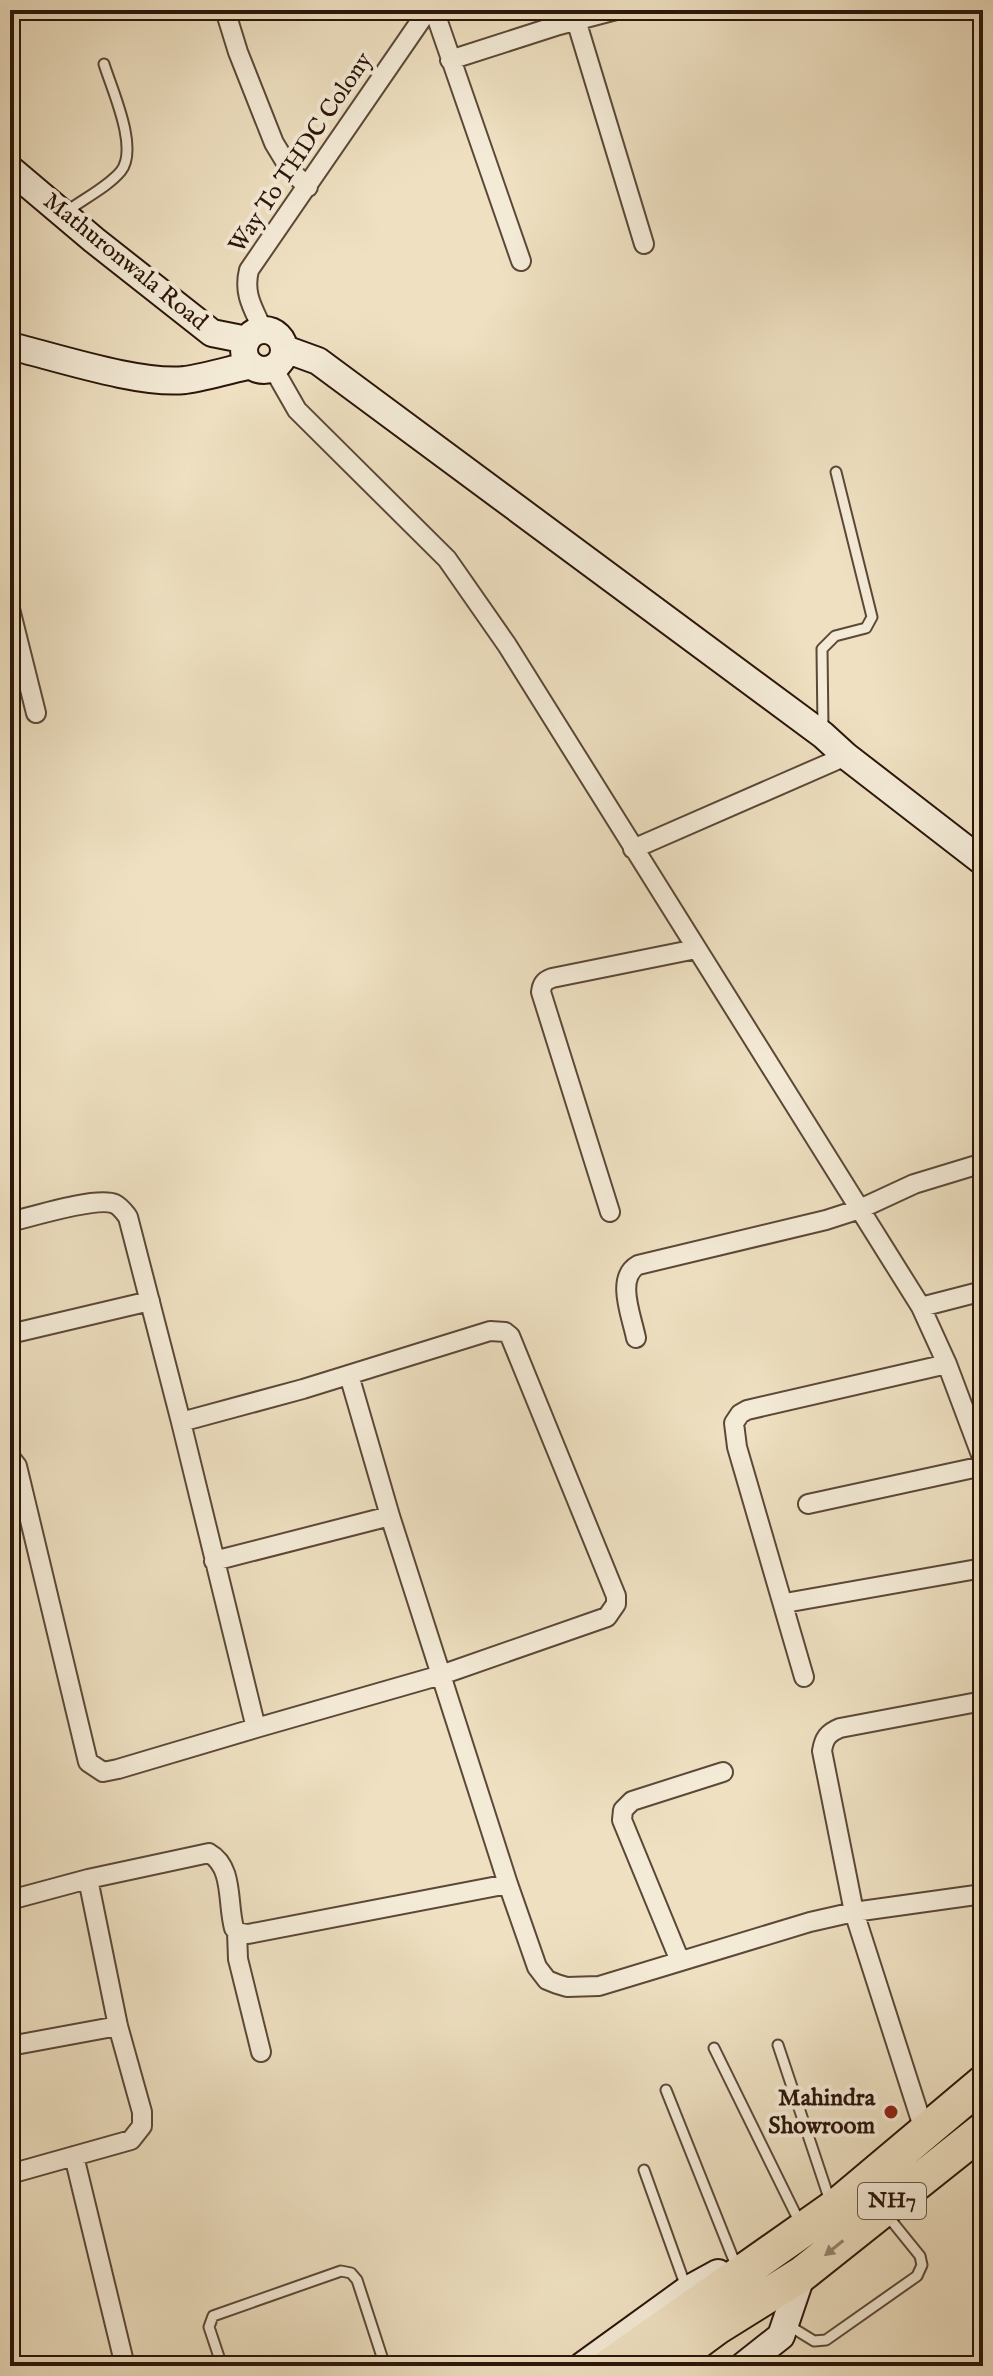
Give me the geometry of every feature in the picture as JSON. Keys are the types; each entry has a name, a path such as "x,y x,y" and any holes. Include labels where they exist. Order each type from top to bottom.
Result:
{"highway":[{"path":"925,2133 983,2083"},
{"name":"NH7","path":"609,2366 739,2283 802,2274 983,2130"},
{"name":"NH7","path":"664,2366 768,2254 833,2208 925,2133"}],"main road":[{"name":"Mathuronwala Road","path":"10,169 212,333 264,350 318,361 823,735 983,862"},
{"path":"10,346 166,380 183,380 264,350"},
{"path":"743,2366 781,2336 802,2274"},
{"path":"582,2366 687,2290 739,2283"}],"street":[{"path":"225,10 274,143 291,171 308,187"},
{"path":"431,10 521,261"},
{"name":"Way To THDC Colony","path":"431,10 249,270 245,288 264,350 297,410 454,569 507,645 921,1307 947,1364 983,1460"},
{"path":"450,60 616,10"},
{"path":"576,20 644,244"},
{"path":"10,609 36,713"},
{"path":"633,849 846,756"},
{"path":"610,1212 541,992 542,985 552,978 696,949"},
{"path":"636,1338 625,1278 630,1269 860,1209 914,1184 983,1163"},
{"path":"10,1222 97,1201 113,1203 128,1217 256,1728"},
{"path":"921,1307 983,1291"},
{"path":"10,1334 150,1301"},
{"path":"10,1457 17,1466 88,1762 103,1772 441,1675 607,1617 614,1610 616,1596 510,1336 505,1332 490,1331 181,1422"},
{"path":"804,1677 785,1603 737,1447 733,1430 736,1418 747,1410 947,1364"},
{"path":"349,1375 390,1516 508,1884 537,1967 547,1980 567,1987 599,1986 810,1922 854,1912 983,1894"},
{"path":"808,1504 983,1466"},
{"path":"214,1561 390,1516"},
{"path":"785,1603 983,1568"},
{"path":"925,2133 854,1912 822,1751 826,1737 840,1728 983,1701"},
{"path":"680,1961 622,1814 632,1801 723,1772"},
{"path":"10,1900 88,1879 209,1853 225,1867 232,1919 237,1932 238,1959 261,2052"},
{"path":"10,2174 131,2140 142,2126 142,2112 118,2026 88,1879"},
{"path":"237,1932 248,1934 508,1884"},
{"path":"10,2046 118,2026"},
{"path":"74,2156 125,2366"}],"lane":[{"path":"63,214 119,173 125,164 128,141 104,64"},
{"path":"823,735 822,649 835,636 866,628 872,617 836,472"},
{"path":"778,2045 833,2208"},
{"path":"714,2048 803,2230"},
{"path":"666,2090 739,2283"},
{"path":"644,2170 687,2290"},
{"path":"786,2324 814,2341 826,2340 917,2276 922,2265 920,2256 881,2209"},
{"path":"222,2366 209,2327 213,2316 341,2271 351,2273 357,2280 385,2366"}],"place":[{"name":"Mahindra Showroom","path":"891,2112"}]}
